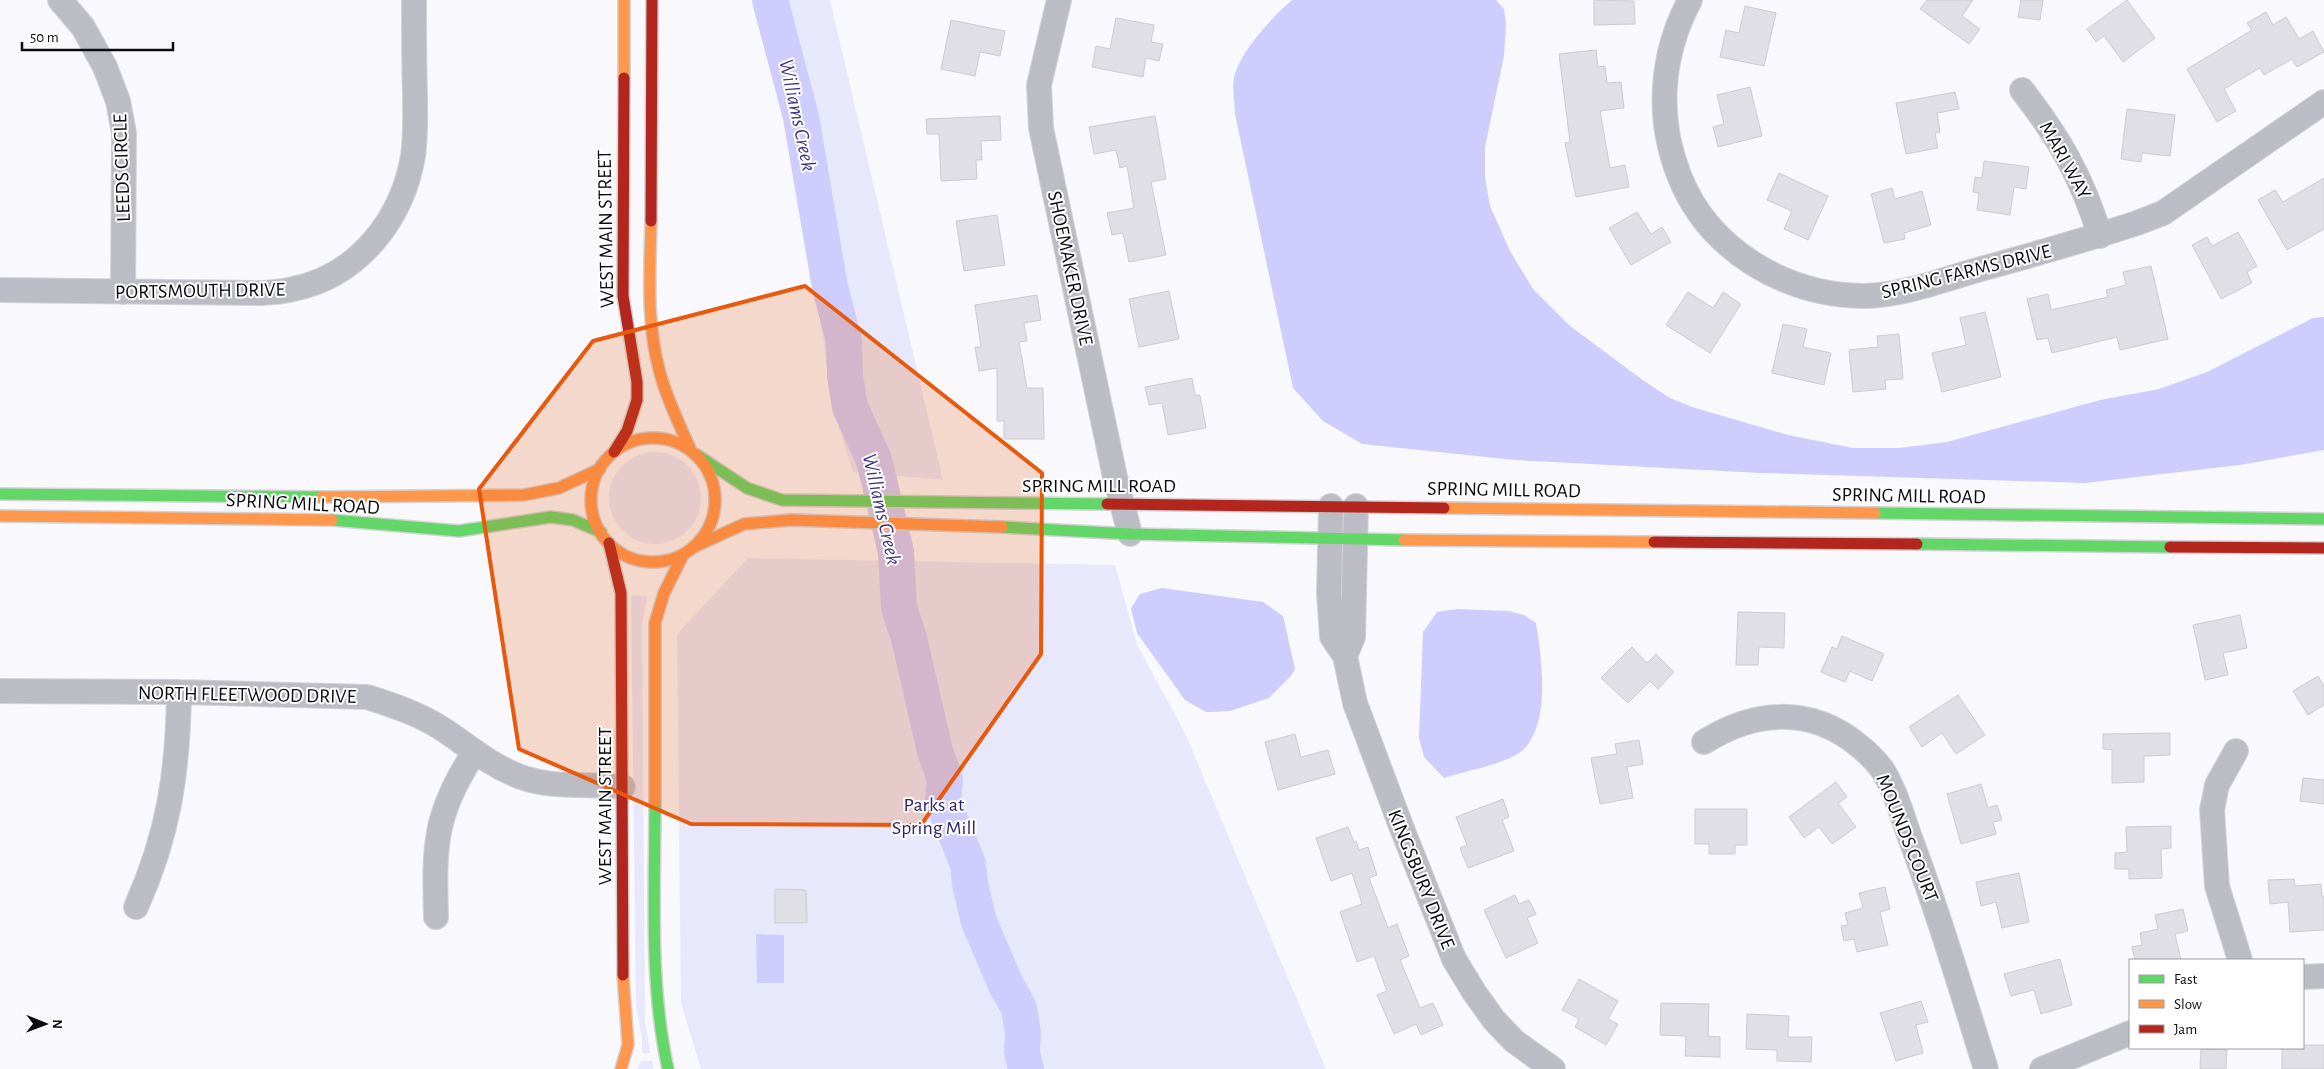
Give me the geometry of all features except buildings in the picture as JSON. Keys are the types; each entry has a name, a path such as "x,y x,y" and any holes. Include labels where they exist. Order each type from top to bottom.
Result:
{"street":[{"name":"LEEDS CIRCLE","path":"60,0 83,27 105,67 118,101 124,134 123,292"},
{"name":"PORTSMOUTH DRIVE","path":"0,290 263,293 293,290 330,276 361,255 392,218 406,188 413,155 414,0"},
{"name":"WEST MAIN STREET","path":"614,452 627,431 637,400 637,382 630,350 623,296 624,0"},
{"path":"652,0 650,298 653,334 665,388 694,453 707,468 713,484 715,501 713,517 706,533 696,546"},
{"name":"SHOEMAKER DRIVE","path":"1059,0 1039,85 1041,128 1130,534"},
{"name":"SPRING FARMS DRIVE","path":"1690,0 1677,25 1668,56 1664,89 1664,124 1672,158 1681,181 1696,208 1730,247 1770,274 1809,290 1840,295 1866,296 1914,288 2100,236 2163,213 2324,102"},
{"name":"MARI WAY","path":"2022,90 2059,141 2072,163 2090,204 2100,236"},
{"path":"694,453 673,441 652,438 632,442 614,452 600,469 593,488 592,507 600,532 618,551 638,560 661,562 683,555 696,546 730,529 752,523 791,520 933,524 1130,534 1330,539 2324,548"},
{"name":"SPRING MILL ROAD","path":"694,453 745,488 761,495 782,500 2324,519"},
{"name":"SPRING MILL ROAD","path":"0,494 287,497 524,494 544,492 565,486 600,469"},
{"name":"KINGSBURY DRIVE","path":"1330,506 1329,593 1332,637 1345,656 1355,703 1401,826 1454,959 1499,1026 1514,1041 1553,1069"},
{"path":"1345,656 1353,637 1356,506"},
{"name":"SPRING MILL ROAD","path":"0,516 322,519 459,531 551,517 573,520 600,532"},
{"name":"WEST MAIN STREET","path":"609,543 621,593 623,1000 628,1045 621,1069"},
{"path":"668,1069 660,1032 656,989 654,634 657,609 662,594 683,555"},
{"name":"NORTH FLEETWOOD DRIVE","path":"0,691 179,692 367,697 396,706 432,723 491,764 522,778 555,785 623,787"},
{"path":"136,907 151,874 169,812 175,773 179,692"},
{"name":"MOUNDS COURT","path":"1704,742 1721,731 1757,720 1784,715 1810,719 1830,726 1851,739 1870,755 1882,770 1893,793 1930,890 1986,1069"},
{"path":"2236,751 2217,785 2212,810 2212,828 2217,886 2240,959"},
{"path":"436,917 436,839 445,807 457,779 474,753"},
{"path":"2304,977 2324,976"},
{"path":"2042,1069 2129,1032"}],"highlighted area":[{"path":"805,286 1042,473 1041,654 921,825 691,824 519,749 479,489 593,341"}],"green space":[{"path":"758,0 830,0 943,480 853,472 833,408 800,182"},
{"path":"655,452 672,456 687,466 697,481 701,498 697,515 687,530 672,540 655,544 638,540 623,530 613,515 609,498 613,481 623,466 638,456"},
{"name":"Parks at Spring Mill","path":"748,558 1115,565 1137,645 1185,733 1326,1069 701,1069 681,1003 677,634"},
{"path":"631,595 647,596 642,626 645,1021 650,1053 642,1053 642,1037 636,1006"},
{"path":"641,1061 652,1061 654,1069 637,1069"}],"water":[{"path":"1292,0 1496,0 1504,9 1506,23 1504,56 1485,147 1485,177 1490,206 1510,251 1533,289 1570,326 1670,398 1692,407 1788,435 1853,448 1899,448 1947,442 2100,400 2159,389 2207,372 2313,318 2324,317 2324,450 2240,465 2085,483 1760,473 1515,460 1362,444 1323,421 1293,388 1235,114 1233,83 1244,55 1259,34"},
{"path":"1162,588 1263,602 1283,616 1295,669 1291,676 1269,698 1230,711 1206,712 1185,700 1137,633 1131,608 1140,594"},
{"path":"1457,609 1509,611 1524,615 1536,623 1541,656 1542,696 1540,715 1535,732 1526,746 1506,760 1444,778 1424,757 1419,738 1423,632 1437,612"},
{"path":"756,934 784,935 784,983 757,983"}],"waterway":[{"name":"Williams Creek","path":"770,0 801,117 830,287 844,341 845,376 850,407 874,460 896,552 899,608 909,638 935,751 945,779 943,802 968,864 970,884 979,922 1006,985 1019,1008 1023,1033 1022,1052 1026,1069"}],"traffic: fast":[{"path":"697,455 747,488 782,500 1107,504"},
{"path":"0,494 322,497"},
{"path":"1875,513 2324,519"},
{"path":"332,520 459,531 551,517 573,520 601,532"},
{"path":"1002,527 1130,534 1404,540"},
{"path":"1917,544 2170,547"},
{"path":"655,802 654,936 658,1003 668,1069"}],"traffic: slow":[{"path":"624,0 624,78"},
{"path":"651,221 650,297 656,354 666,393 691,451"},
{"path":"653,438 677,443 697,456 710,476 715,500 710,524 697,544 677,557 653,562 629,557 609,544 596,524 591,500 596,476 609,456 629,443 653,438"},
{"path":"322,497 524,495 559,488 600,469"},
{"path":"1444,508 1875,513"},
{"path":"0,516 332,520"},
{"path":"696,546 744,524 791,520 1002,527"},
{"path":"1404,540 1654,542"},
{"path":"655,802 655,623 664,593 683,555"},
{"path":"621,1069 628,1045 623,975"}],"traffic: jam":[{"path":"651,221 652,0"},
{"path":"614,452 627,431 637,400 637,382 623,296 624,78"},
{"path":"1107,504 1444,508"},
{"path":"1654,542 1917,544"},
{"path":"609,543 621,593 623,975"},
{"path":"2170,547 2324,548"}]}
